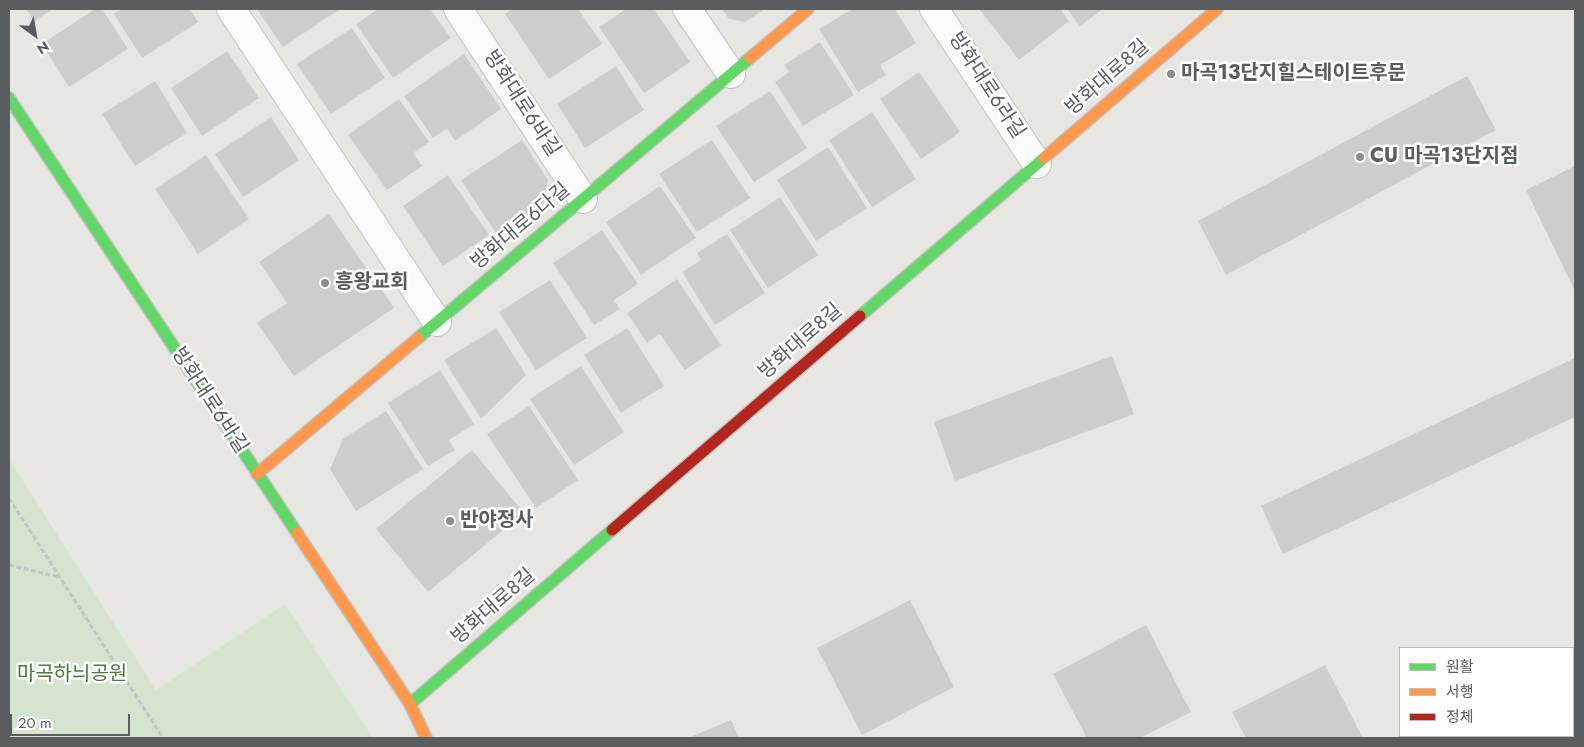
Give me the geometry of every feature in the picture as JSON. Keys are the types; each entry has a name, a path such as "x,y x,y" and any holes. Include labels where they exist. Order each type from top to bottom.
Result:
{"street":[{"path":"231,9 437,322"},
{"name":"방화대로6바길","path":"458,9 583,199"},
{"path":"687,9 731,74"},
{"name":"방화대로6다길","path":"257,474 808,9"},
{"name":"방화대로6라길","path":"934,9 1037,164"},
{"name":"방화대로8길","path":"410,704 1217,9"},
{"name":"방화대로6바길","path":"9,98 410,704 426,738"}],"path":[{"path":"9,498 163,738"},
{"path":"9,565 59,577"}],"green space":[{"name":"마곡하늬공원","path":"9,459 156,690 285,604 373,738 9,738"}],"building":[{"path":"26,9 53,9 34,21"},
{"path":"95,9 102,9 128,49 69,87 42,44"},
{"path":"122,9 190,9 198,22 142,58 114,14"},
{"path":"257,9 340,9 283,47"},
{"path":"378,9 430,9 451,38 393,78 356,24"},
{"path":"512,9 578,9 602,44 549,79 505,14"},
{"path":"626,9 654,9 690,62 644,93 599,27"},
{"path":"722,9 765,9 745,22 729,19"},
{"path":"852,9 895,9 916,43 880,65 886,75 858,92 819,29"},
{"path":"981,9 1060,9 1069,21 1019,60"},
{"path":"1067,9 1103,9 1080,26"},
{"path":"352,28 385,78 331,114 297,64"},
{"path":"820,42 854,95 803,126 775,82 789,72 784,65"},
{"path":"227,51 259,98 202,136 171,88"},
{"path":"464,54 501,109 455,141 447,128 433,138 404,96"},
{"path":"616,66 644,110 585,148 557,104"},
{"path":"919,72 960,132 921,159 880,99"},
{"path":"1467,76 1496,130 1226,275 1198,221"},
{"path":"155,81 187,133 135,166 102,114"},
{"path":"770,91 807,148 754,182 716,126"},
{"path":"399,99 429,142 413,153 422,166 387,190 348,135"},
{"path":"872,112 916,179 872,207 829,140"},
{"path":"271,117 299,160 243,197 215,154"},
{"path":"522,140 548,180 543,205 497,235 461,180"},
{"path":"712,140 750,198 697,232 659,174"},
{"path":"828,147 867,208 816,241 777,180"},
{"path":"206,155 249,219 198,254 155,189"},
{"path":"1575,166 1575,291 1526,190"},
{"path":"448,175 489,235 443,266 403,206"},
{"path":"660,186 696,238 641,275 606,222"},
{"path":"780,197 818,255 768,288 730,230"},
{"name":"흥왕교회","path":"329,214 394,308 294,376 257,323 287,303 259,262"},
{"path":"602,230 638,284 614,300 620,309 594,325 553,263"},
{"path":"727,234 765,293 715,325 682,272 701,260 697,253"},
{"path":"677,279 721,345 685,370 660,334 647,343 627,313"},
{"path":"550,280 587,338 536,370 499,312"},
{"path":"496,328 526,375 481,419 444,360"},
{"path":"627,328 664,386 621,413 584,355"},
{"path":"1112,356 1134,414 955,481 934,422"},
{"path":"1575,358 1575,417 1283,554 1261,506"},
{"path":"581,366 624,432 574,465 530,399"},
{"path":"440,370 474,424 449,440 455,450 428,466 388,403"},
{"path":"529,406 578,480 536,508 487,434"},
{"path":"386,411 423,469 356,511 330,469 343,439"},
{"name":"반야정사","path":"472,450 524,513 428,592 376,529"},
{"path":"910,600 954,687 862,735 817,648"},
{"path":"1146,625 1191,712 1140,738 1087,738 1053,674"},
{"path":"1325,665 1363,738 1246,738 1232,712"},
{"path":"1575,677 1574,736 1574,678"},
{"path":"731,720 739,738 688,738"},
{"path":"1448,737 1572,737 1570,738 1445,738"}],"traffic: fast":[{"path":"418,338 750,58"},
{"path":"9,98 297,533"},
{"path":"860,316 1044,158"},
{"path":"410,704 612,530"}],"traffic: slow":[{"path":"750,58 808,9"},
{"path":"1044,158 1217,9"},
{"path":"257,474 418,338"},
{"path":"297,533 410,704 426,738"}],"traffic: jam":[{"path":"612,530 860,316"}],"place":[{"name":"마곡13단지힐스테이트후문","path":"1171,74"},
{"name":"CU 마곡13단지점","path":"1360,157"},
{"name":"흥왕교회","path":"325,283"},
{"name":"반야정사","path":"450,521"}]}
